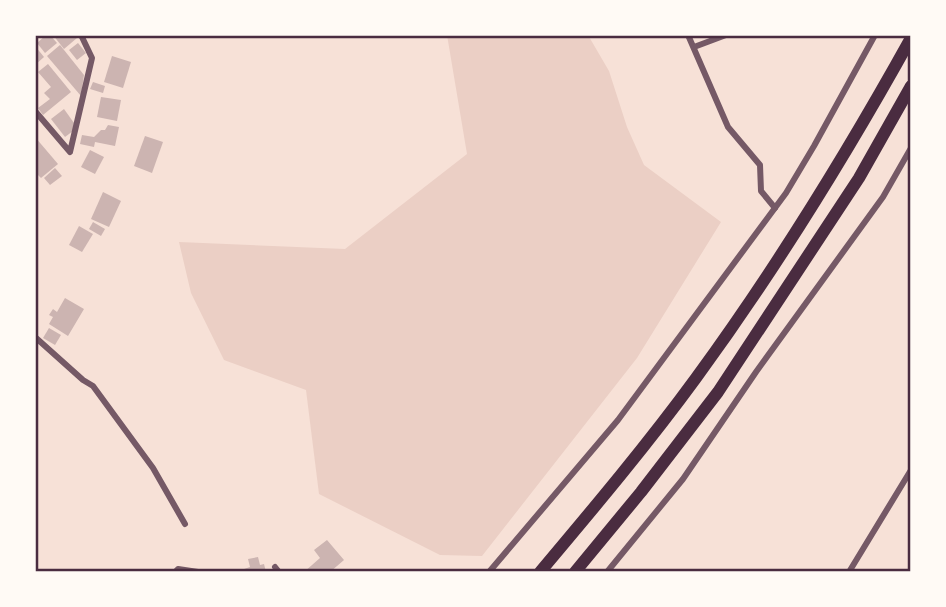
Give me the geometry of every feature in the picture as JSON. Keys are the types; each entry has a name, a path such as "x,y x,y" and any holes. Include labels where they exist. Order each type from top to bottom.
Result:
{"highway":[{"path":"540,572 619,478 741,314 836,169 911,38"},
{"path":"575,572 719,392 859,178 911,86"}],"street":[{"path":"35,111 70,152 93,58 81,35"},
{"path":"688,35 728,127 756,158 760,166 761,191 775,208"},
{"path":"694,47 726,35"},
{"path":"489,572 618,420 775,208 814,146 875,35"},
{"path":"607,572 682,480 756,372 883,197 911,148"},
{"path":"35,337 93,386 153,468 184,524"},
{"path":"849,572 911,470"},
{"path":"175,572 178,569 198,572"}],"shaded area":[{"path":"447,35 588,35 609,71 627,127 644,165 721,222 637,358 482,556 440,555 319,494 306,390 224,360 191,293 179,242 345,249 467,154"}],"building":[{"path":"50,35 57,43 45,53 37,43"},
{"path":"53,35 74,35 77,38 64,49"},
{"path":"78,43 86,53 77,60 69,50"},
{"path":"60,45 84,75 81,96 47,56"},
{"path":"35,46 44,57 35,65"},
{"path":"112,56 131,62 123,88 104,82"},
{"path":"48,64 71,92 43,115 38,108 50,99 44,93 51,87 38,72"},
{"path":"93,82 105,86 103,93 90,89"},
{"path":"101,97 121,100 117,121 97,117"},
{"path":"64,109 74,123 73,131 65,137 51,119"},
{"path":"108,125 119,127 115,146 95,142 94,147 80,144 82,135 94,137"},
{"path":"145,136 163,142 152,173 134,166"},
{"path":"35,137 58,164 41,178 35,172"},
{"path":"90,150 104,157 95,174 81,167"},
{"path":"55,168 62,176 50,185 44,178"},
{"path":"103,192 121,201 109,227 91,219"},
{"path":"93,222 105,229 101,236 89,229"},
{"path":"79,226 93,234 82,252 69,245"},
{"path":"65,298 84,309 68,336 49,324 53,317 49,315 53,309 57,312"},
{"path":"49,328 61,335 55,345 43,338"},
{"path":"327,540 344,560 330,572 304,572 320,558 314,550"},
{"path":"258,557 266,572 235,572 250,567 248,559"}]}
